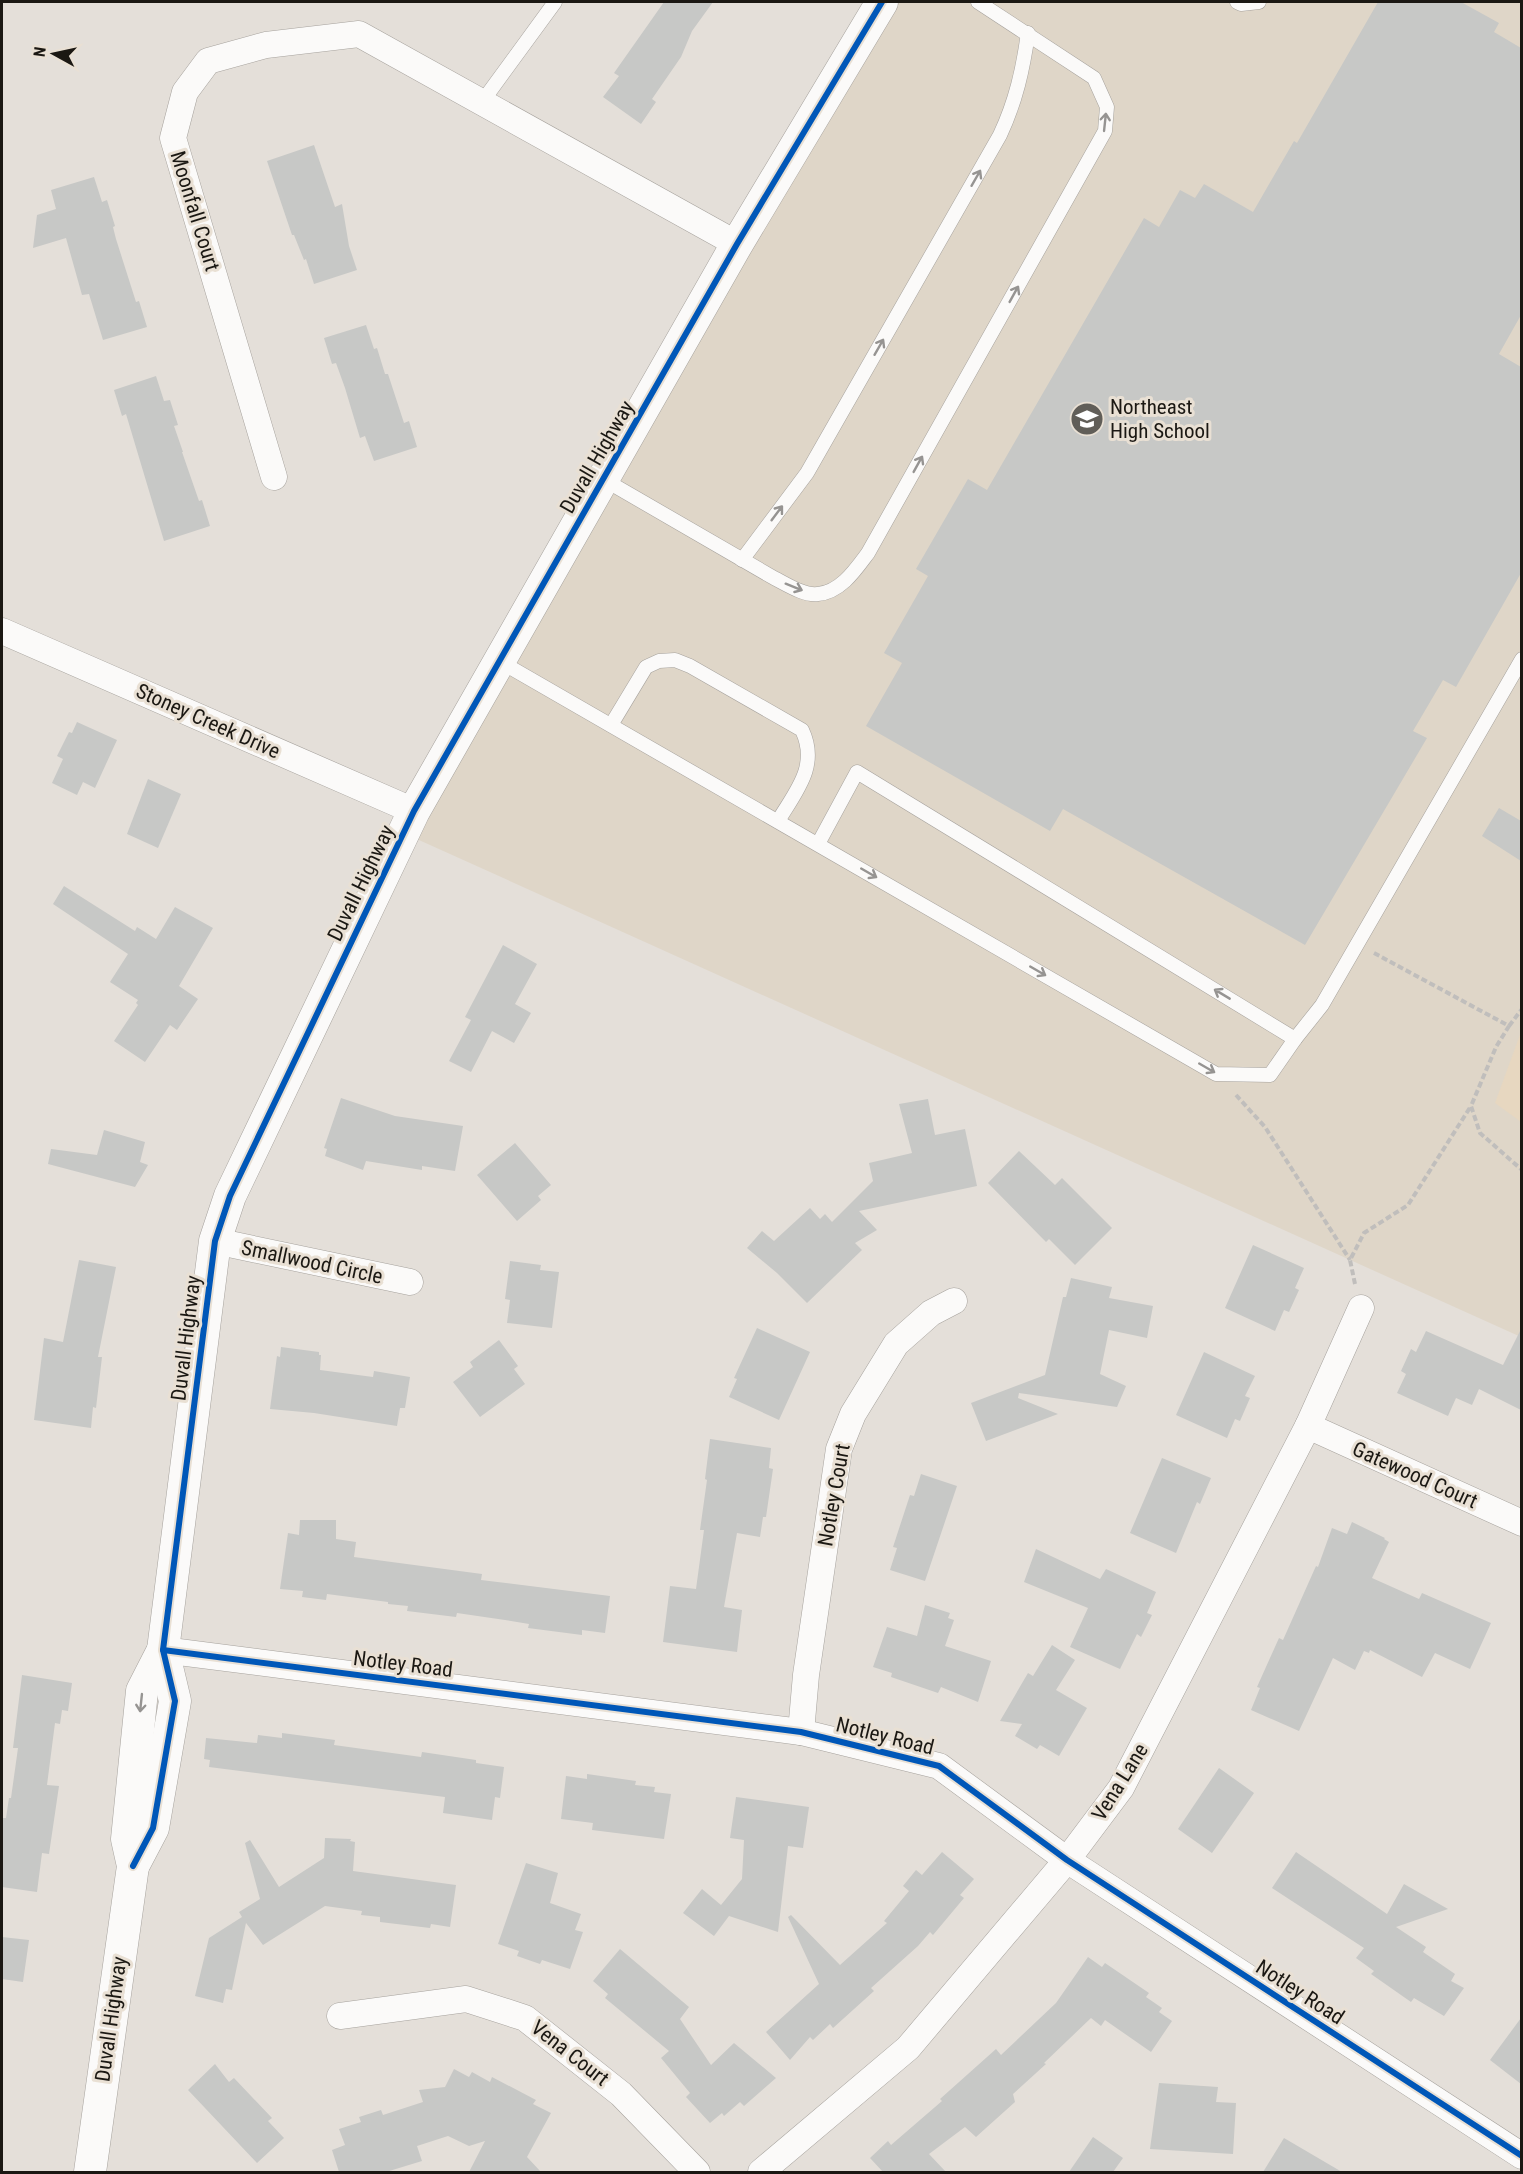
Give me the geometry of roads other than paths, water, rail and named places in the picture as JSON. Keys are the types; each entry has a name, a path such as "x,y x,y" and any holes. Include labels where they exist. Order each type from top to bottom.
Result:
{"street":[{"name":"Duvall Highway","path":"90,2172 133,1866 153,1828 174,1701 163,1650 215,1241 230,1196 414,811 737,244 882,2"},
{"name":"Moonfall Court","path":"274,477 173,138 185,92 208,62 267,45 360,34 737,244"},
{"name":"Stoney Creek Drive","path":"2,631 414,811"},
{"name":"Smallwood Circle","path":"215,1241 410,1282"},
{"name":"Notley Court","path":"801,1732 806,1675 839,1449 853,1414 896,1344 931,1313 954,1301"},
{"name":"Vena Lane","path":"761,2172 908,2048 1067,1860 1121,1788 1308,1426 1361,1308"},
{"name":"Gatewood Court","path":"1308,1426 1521,1523"},
{"name":"Notley Road","path":"163,1650 801,1732 939,1766 1067,1860 1521,2156"},
{"name":"Vena Court","path":"340,2016 466,1999 525,2018 621,2094 697,2172"}],"lane":[{"path":"482,102 555,2"},
{"path":"603,479 796,589 817,595 835,589 854,573 868,553 1105,131 1107,107 1094,78 978,2"},
{"path":"1237,2 1241,4 1259,2"},
{"path":"742,560 807,473 1000,135 1013,107 1022,74 1028,33"},
{"path":"499,661 1216,1074 1270,1075 1322,1005 1521,659"},
{"path":"611,725 646,667 659,662 675,660 690,666 802,730 808,744 809,757 805,775 778,821"},
{"path":"818,844 857,772 1295,1039"}],"place":[{"name":"Northeast High School","path":"1087,419"}]}
